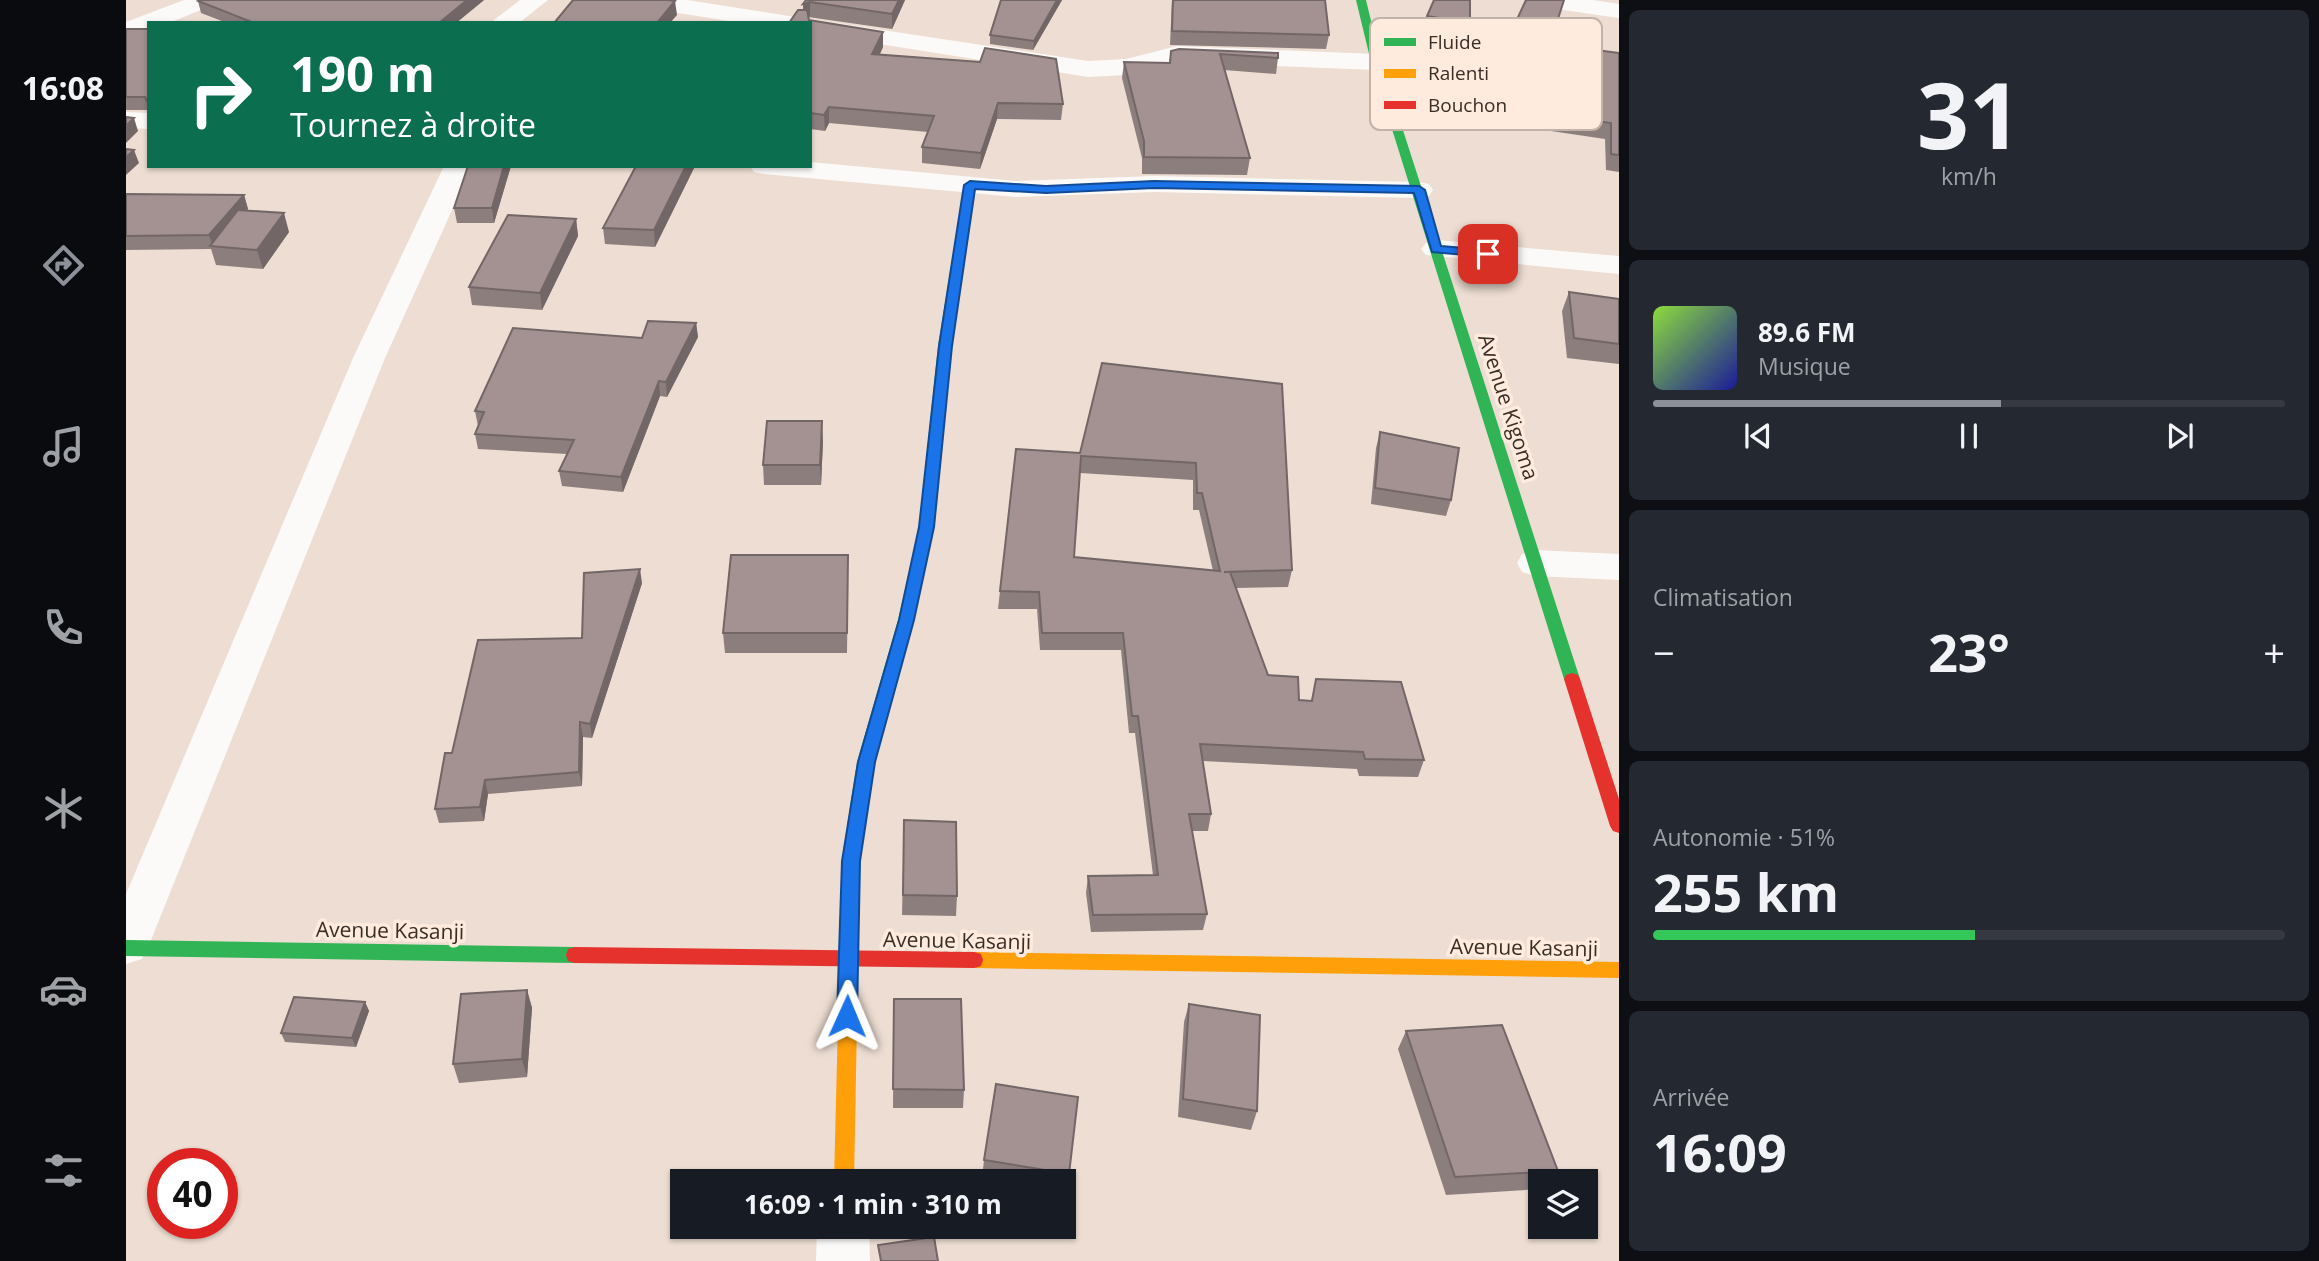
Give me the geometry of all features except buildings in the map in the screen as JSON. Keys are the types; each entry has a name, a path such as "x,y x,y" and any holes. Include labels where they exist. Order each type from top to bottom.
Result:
{"street":[{"path":"151,21 205,0"},
{"path":"505,21 536,0"},
{"path":"641,0 776,21"},
{"name":"Avenue Kigoma","path":"1361,0 1370,37"},
{"path":"1543,0 1584,3 1619,11"},
{"path":"126,31 147,23"},
{"path":"812,26 1088,69 1126,67 1177,54 1370,62"},
{"path":"126,120 147,121"},
{"name":"Avenue Kigoma","path":"1399,130 1619,827"},
{"path":"126,946 175,836 374,346 457,168"},
{"path":"786,168 1036,189 1166,184 1419,190"},
{"path":"844,1169 851,861 864,774 906,620 926,527 945,346 970,185"},
{"path":"1436,249 1619,265"},
{"path":"1535,563 1619,567"},
{"name":"Avenue Kasanji","path":"126,946 848,961 1619,970"},
{"path":"843,1239 843,1261"}],"traffic: fast":[{"path":"1361,0 1370,37"},
{"path":"1398,130 1572,679"},
{"path":"859,806 866,762 906,620 926,527 945,346 970,185"},
{"path":"126,948 575,955"}],"traffic: slow":[{"path":"844,1169 851,861 859,806"},
{"path":"974,960 1619,970"}],"traffic: jam":[{"path":"1572,679 1619,826"},
{"path":"575,955 974,960"}],"route":[{"path":"847,1016 851,861 866,762 906,620 926,527 945,346 970,185 1016,189 1154,184 1419,190 1436,249 1488,254"}]}
